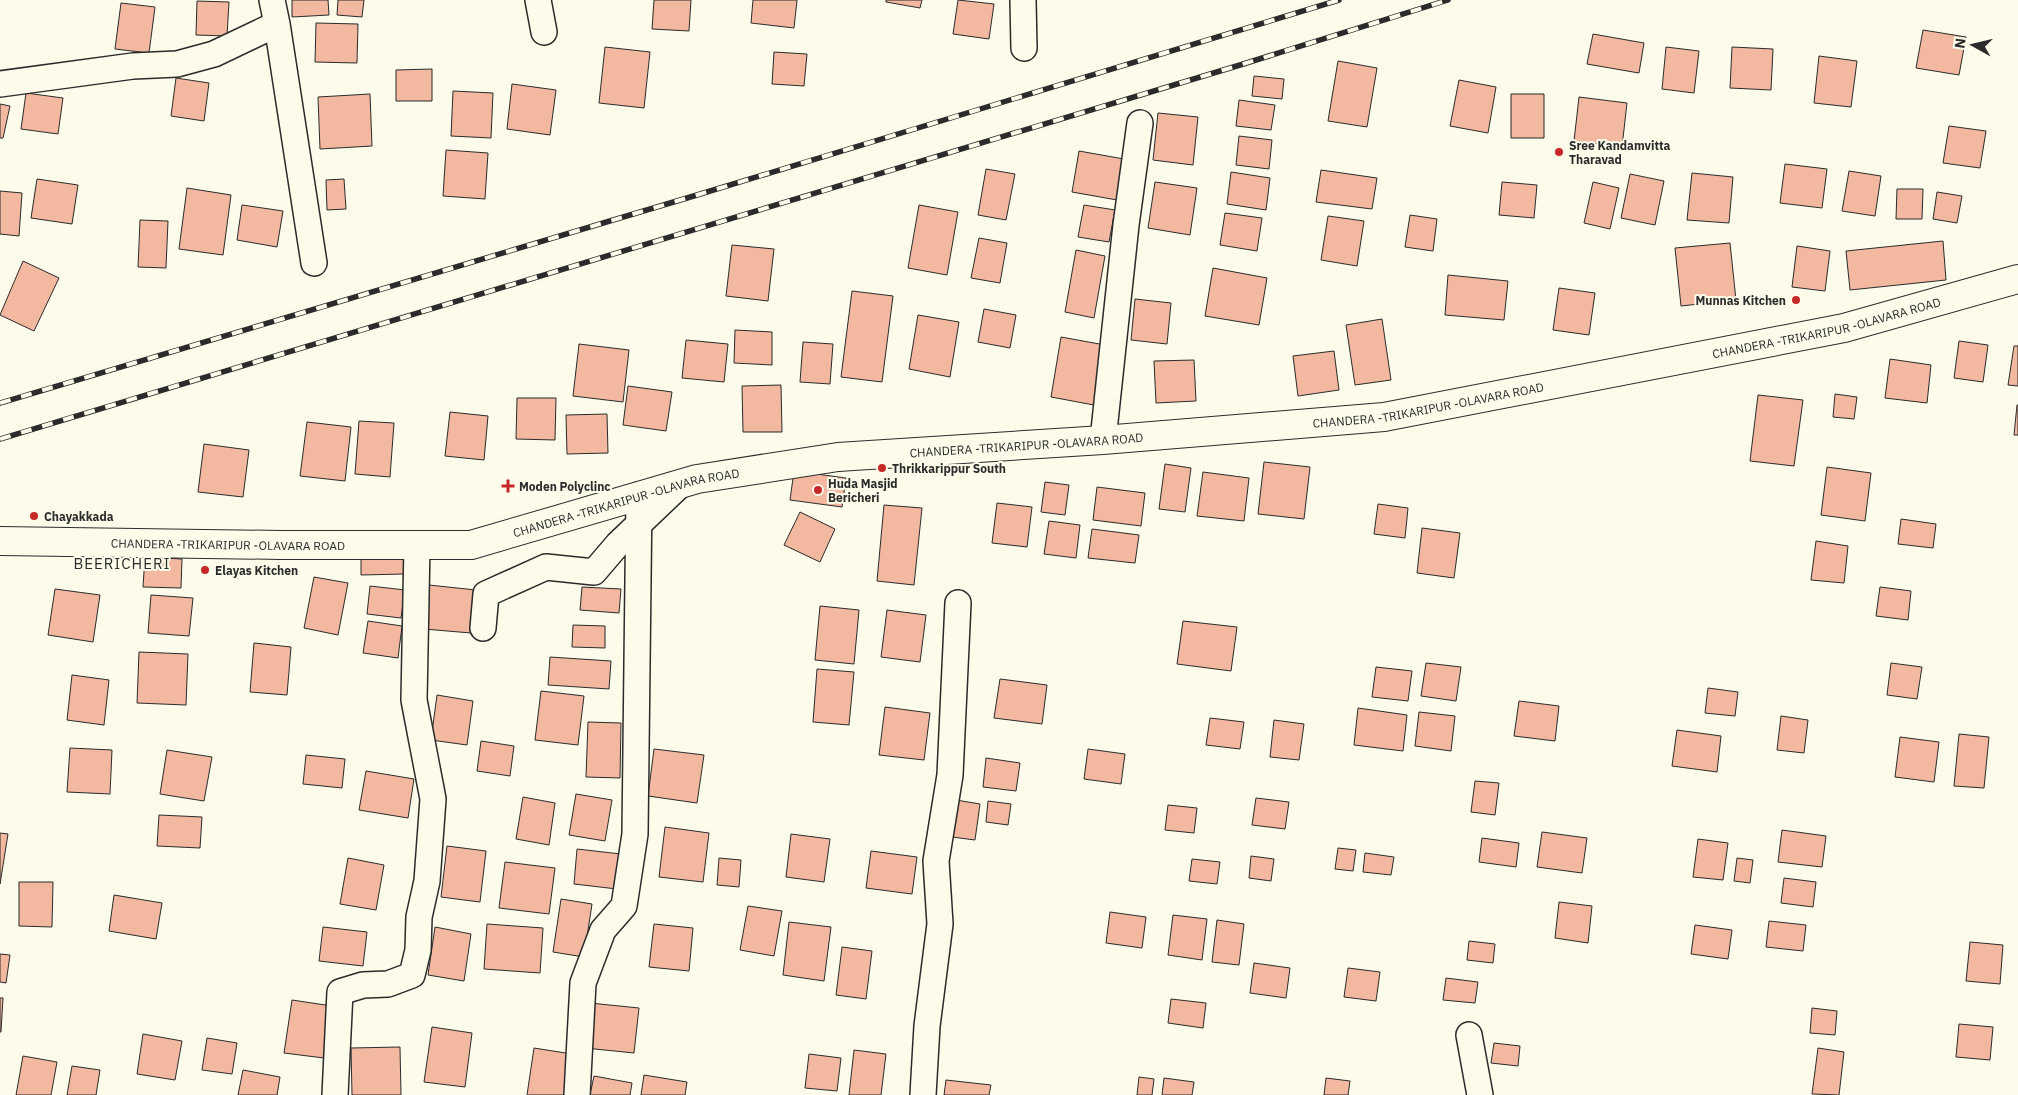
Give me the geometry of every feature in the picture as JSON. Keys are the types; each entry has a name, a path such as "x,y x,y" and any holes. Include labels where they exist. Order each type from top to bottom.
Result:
{"main road":[{"name":"CHANDERA -TRIKARIPUR -OLAVARA ROAD","path":"0,541 281,546 470,545 681,484 838,457 1103,440 1384,417 1844,328 2018,279"}],"street":[{"path":"272,0 314,263"},
{"path":"538,0 544,32"},
{"path":"1023,0 1024,48"},
{"path":"0,84 133,66 177,64 214,54 277,24"},
{"path":"1103,440 1126,225 1140,123"},
{"path":"483,628 486,594 546,566 594,572 639,524 681,484"},
{"path":"577,1095 583,983 603,930 624,906 635,834 639,495"},
{"path":"335,1095 340,992 363,984 388,984 412,975 418,950 419,916 427,881 433,799 414,700 417,545"},
{"path":"922,1095 927,1026 940,924 936,861 950,775 958,603"},
{"path":"1469,1035 1480,1095"}],"building":[{"path":"292,0 328,0 329,15 292,17"},
{"path":"338,0 364,0 362,17 337,15"},
{"path":"654,0 691,0 689,31 652,29"},
{"path":"753,0 797,0 794,28 751,23"},
{"path":"886,0 922,0 920,8 886,2"},
{"path":"958,0 994,4 989,39 953,34"},
{"path":"197,1 229,2 227,36 196,35"},
{"path":"121,3 155,7 149,53 115,49"},
{"path":"316,23 358,24 357,63 315,62"},
{"path":"1923,30 1966,37 1959,75 1916,68"},
{"path":"1593,34 1644,43 1639,73 1587,64"},
{"path":"605,47 650,52 644,108 599,103"},
{"path":"1666,47 1699,51 1694,93 1662,89"},
{"path":"1732,47 1773,49 1771,90 1730,88"},
{"path":"774,52 807,54 804,86 772,84"},
{"path":"1819,56 1857,61 1851,107 1814,103"},
{"path":"1338,61 1377,68 1367,127 1328,121"},
{"path":"432,69 432,101 396,101 396,70"},
{"path":"1254,76 1284,79 1282,99 1252,96"},
{"path":"176,78 209,83 204,121 171,116"},
{"path":"1459,80 1496,87 1488,133 1450,126"},
{"path":"512,84 556,90 550,135 507,129"},
{"path":"453,91 493,93 491,138 451,136"},
{"path":"26,93 63,98 58,134 21,129"},
{"path":"370,94 372,146 320,149 318,97"},
{"path":"1511,94 1544,94 1544,138 1511,138"},
{"path":"1579,97 1627,103 1622,147 1574,141"},
{"path":"1239,100 1275,105 1271,130 1236,126"},
{"path":"0,104 10,106 3,138 0,138"},
{"path":"1158,113 1198,117 1193,165 1153,160"},
{"path":"1949,126 1986,131 1980,168 1943,163"},
{"path":"1239,136 1272,140 1269,169 1236,165"},
{"path":"446,150 488,153 485,199 443,196"},
{"path":"1079,151 1124,159 1117,200 1072,192"},
{"path":"1785,164 1827,169 1822,208 1780,203"},
{"path":"986,169 1015,174 1006,220 978,215"},
{"path":"1321,170 1377,178 1372,209 1316,202"},
{"path":"1849,171 1881,176 1875,216 1842,211"},
{"path":"1231,172 1270,178 1266,210 1227,204"},
{"path":"1692,173 1733,177 1729,223 1687,220"},
{"path":"1630,174 1664,181 1655,225 1621,218"},
{"path":"37,179 78,185 72,224 31,218"},
{"path":"344,179 346,209 327,210 326,180"},
{"path":"1155,182 1197,188 1190,235 1148,228"},
{"path":"1502,182 1537,185 1534,218 1499,215"},
{"path":"1593,182 1619,188 1610,229 1584,223"},
{"path":"187,188 231,195 223,255 179,249"},
{"path":"1897,189 1923,189 1922,219 1896,219"},
{"path":"0,191 22,193 19,236 0,234"},
{"path":"1937,192 1962,196 1957,223 1933,219"},
{"path":"242,205 283,211 277,247 237,240"},
{"path":"919,205 958,212 947,275 908,268"},
{"path":"1084,205 1115,210 1109,242 1078,237"},
{"path":"1225,213 1262,218 1257,251 1220,245"},
{"path":"1410,215 1437,219 1433,251 1405,247"},
{"path":"1328,216 1364,221 1357,266 1321,260"},
{"path":"140,220 168,221 166,268 138,267"},
{"path":"979,238 1007,243 1000,283 971,278"},
{"path":"1943,241 1946,280 1850,290 1846,251"},
{"path":"1730,243 1736,300 1681,306 1675,248"},
{"path":"732,245 774,249 768,301 726,296"},
{"path":"1797,246 1830,251 1825,291 1792,287"},
{"path":"1076,250 1105,256 1094,318 1065,312"},
{"path":"23,261 59,278 34,331 0,315"},
{"path":"1213,268 1267,278 1259,325 1205,316"},
{"path":"1448,275 1508,281 1504,320 1445,315"},
{"path":"1559,288 1595,293 1589,335 1553,330"},
{"path":"852,291 893,296 882,382 841,377"},
{"path":"1135,299 1171,303 1167,344 1131,340"},
{"path":"984,309 1016,315 1010,348 978,342"},
{"path":"918,315 959,322 950,377 909,369"},
{"path":"1382,319 1391,380 1355,385 1346,325"},
{"path":"735,330 772,332 772,365 734,363"},
{"path":"1061,337 1105,345 1094,405 1051,397"},
{"path":"686,340 728,344 724,382 682,378"},
{"path":"1959,341 1988,345 1983,382 1954,378"},
{"path":"803,342 833,344 830,384 800,382"},
{"path":"579,344 629,350 623,402 573,396"},
{"path":"2014,346 2018,346 2018,386 2008,385"},
{"path":"1334,351 1339,390 1298,396 1293,356"},
{"path":"1890,359 1931,365 1927,403 1885,398"},
{"path":"1194,360 1196,401 1156,403 1154,361"},
{"path":"781,385 782,432 743,432 742,386"},
{"path":"628,386 672,392 666,431 623,425"},
{"path":"1835,394 1857,397 1854,419 1833,417"},
{"path":"1758,395 1803,400 1794,466 1750,461"},
{"path":"517,398 556,398 555,440 516,439"},
{"path":"2017,405 2018,435 2014,435"},
{"path":"450,412 488,416 484,460 445,456"},
{"path":"607,414 608,453 567,454 566,415"},
{"path":"359,421 394,423 390,477 355,474"},
{"path":"307,422 351,427 345,481 300,476"},
{"path":"204,444 249,450 243,497 198,492"},
{"path":"1264,462 1310,467 1304,519 1258,514"},
{"path":"1165,464 1191,468 1185,512 1159,509"},
{"path":"1827,467 1871,473 1865,521 1821,515"},
{"path":"794,471 846,478 842,507 790,500"},
{"path":"1203,472 1249,478 1244,521 1197,516"},
{"path":"1045,482 1069,485 1065,515 1041,512"},
{"path":"1097,487 1145,493 1141,526 1093,520"},
{"path":"997,503 1032,507 1027,547 992,543"},
{"path":"1378,504 1408,508 1405,538 1374,534"},
{"path":"884,505 922,508 914,585 877,581"},
{"path":"800,512 835,529 820,562 784,545"},
{"path":"1901,519 1936,524 1933,548 1898,544"},
{"path":"1049,521 1080,525 1076,558 1044,554"},
{"path":"1422,528 1460,533 1454,578 1417,573"},
{"path":"1092,529 1139,535 1135,563 1088,558"},
{"path":"1816,541 1848,546 1844,583 1811,580"},
{"path":"404,554 404,574 361,575 361,555"},
{"path":"145,557 182,559 181,588 143,587"},
{"path":"314,577 348,583 338,635 304,628"},
{"path":"429,585 476,590 471,633 424,629"},
{"path":"370,586 405,590 401,618 367,614"},
{"path":"582,587 621,589 619,613 580,610"},
{"path":"1880,587 1911,591 1908,620 1876,616"},
{"path":"55,589 100,595 93,642 48,635"},
{"path":"151,595 193,598 189,636 148,633"},
{"path":"820,606 859,610 854,664 815,660"},
{"path":"887,610 926,615 920,662 881,657"},
{"path":"368,621 402,626 398,658 363,653"},
{"path":"1183,621 1237,627 1231,671 1177,664"},
{"path":"573,625 605,626 605,648 572,647"},
{"path":"254,643 291,647 287,695 250,692"},
{"path":"139,652 188,654 186,705 137,703"},
{"path":"550,657 611,661 609,689 548,685"},
{"path":"1426,663 1461,667 1456,701 1421,696"},
{"path":"1891,663 1922,667 1917,699 1887,695"},
{"path":"1376,667 1412,671 1408,701 1372,697"},
{"path":"817,669 854,672 849,725 813,722"},
{"path":"72,675 109,680 104,725 67,720"},
{"path":"1000,679 1047,685 1042,724 994,718"},
{"path":"1708,688 1738,692 1735,716 1705,713"},
{"path":"541,691 584,696 578,745 535,740"},
{"path":"437,695 473,701 467,745 431,740"},
{"path":"1519,701 1559,706 1555,741 1514,736"},
{"path":"885,707 930,713 924,760 879,755"},
{"path":"1358,708 1407,715 1403,751 1354,745"},
{"path":"1419,712 1455,716 1451,751 1415,746"},
{"path":"1781,716 1808,720 1804,753 1777,750"},
{"path":"1210,718 1244,722 1240,749 1206,745"},
{"path":"1274,720 1304,724 1299,760 1270,757"},
{"path":"588,722 621,723 620,778 586,777"},
{"path":"1677,730 1721,736 1717,772 1672,766"},
{"path":"1959,734 1989,737 1984,788 1954,786"},
{"path":"1900,737 1939,742 1934,782 1895,777"},
{"path":"481,741 514,746 510,776 477,771"},
{"path":"70,748 112,750 110,794 67,792"},
{"path":"654,749 704,755 697,803 648,796"},
{"path":"1088,749 1125,754 1121,784 1084,779"},
{"path":"167,750 212,757 204,801 160,794"},
{"path":"306,755 345,759 342,788 303,784"},
{"path":"986,758 1020,763 1016,791 983,787"},
{"path":"366,771 414,779 408,818 359,810"},
{"path":"1475,781 1499,783 1495,815 1471,812"},
{"path":"576,794 612,800 605,841 569,835"},
{"path":"523,797 555,803 549,845 516,839"},
{"path":"1256,798 1289,802 1285,829 1252,825"},
{"path":"956,800 980,804 975,840 952,837"},
{"path":"988,801 1011,804 1008,825 986,822"},
{"path":"1168,805 1197,808 1194,833 1165,830"},
{"path":"159,815 202,817 200,848 157,846"},
{"path":"665,827 709,833 703,882 659,877"},
{"path":"1782,830 1826,836 1822,867 1778,862"},
{"path":"1542,832 1587,838 1582,873 1537,867"},
{"path":"0,833 8,834 0,884"},
{"path":"791,834 830,839 824,882 786,877"},
{"path":"1482,838 1519,843 1516,867 1479,862"},
{"path":"1698,839 1728,843 1723,880 1693,877"},
{"path":"447,846 486,851 480,902 441,897"},
{"path":"1338,848 1356,850 1353,871 1335,869"},
{"path":"577,849 621,854 617,889 574,884"},
{"path":"871,851 917,857 912,894 866,888"},
{"path":"1365,853 1394,857 1391,875 1363,872"},
{"path":"1251,856 1274,859 1271,881 1249,878"},
{"path":"348,858 384,865 376,910 340,904"},
{"path":"719,858 741,860 739,887 717,885"},
{"path":"1737,858 1753,860 1750,883 1734,881"},
{"path":"1192,859 1220,862 1217,884 1189,881"},
{"path":"505,862 555,868 549,914 499,908"},
{"path":"1784,878 1816,882 1813,907 1781,903"},
{"path":"19,882 53,882 52,927 19,926"},
{"path":"114,895 162,903 156,939 109,931"},
{"path":"561,899 592,904 584,957 553,952"},
{"path":"1559,902 1592,906 1588,943 1555,938"},
{"path":"748,906 782,911 774,956 740,950"},
{"path":"1110,912 1146,917 1142,948 1106,943"},
{"path":"1173,915 1207,919 1202,960 1168,955"},
{"path":"1217,920 1244,924 1239,965 1212,962"},
{"path":"1769,921 1806,925 1803,951 1766,947"},
{"path":"789,922 831,927 824,981 783,975"},
{"path":"487,924 543,928 540,973 484,969"},
{"path":"654,924 693,928 689,971 649,967"},
{"path":"1695,925 1732,930 1728,959 1691,954"},
{"path":"323,927 367,932 363,966 319,961"},
{"path":"435,927 471,934 464,981 428,975"},
{"path":"1469,941 1495,944 1493,963 1467,960"},
{"path":"1970,942 2003,945 2000,984 1966,981"},
{"path":"842,947 872,951 866,999 836,995"},
{"path":"0,954 10,955 6,983 0,982"},
{"path":"1254,963 1290,968 1286,998 1250,993"},
{"path":"1348,968 1380,972 1376,1001 1344,997"},
{"path":"1446,978 1478,982 1475,1003 1443,1000"},
{"path":"0,998 3,998 1,1032 0,1032"},
{"path":"1171,999 1206,1003 1203,1028 1168,1023"},
{"path":"292,1000 332,1006 324,1058 284,1053"},
{"path":"590,1003 639,1008 634,1053 585,1048"},
{"path":"1812,1008 1837,1011 1835,1035 1810,1033"},
{"path":"1959,1024 1993,1027 1990,1060 1956,1057"},
{"path":"432,1027 472,1033 465,1087 424,1082"},
{"path":"143,1034 182,1041 175,1080 137,1074"},
{"path":"207,1038 237,1043 232,1074 202,1070"},
{"path":"1494,1043 1520,1046 1518,1066 1491,1063"},
{"path":"400,1047 401,1095 352,1095 351,1048"},
{"path":"534,1048 572,1054 566,1095 527,1095"},
{"path":"1818,1048 1844,1052 1839,1095 1812,1094"},
{"path":"854,1050 886,1054 881,1095 849,1095"},
{"path":"809,1054 841,1058 837,1091 805,1088"},
{"path":"23,1056 57,1062 51,1095 16,1095"},
{"path":"72,1066 100,1070 96,1095 67,1095"},
{"path":"243,1070 280,1077 277,1095 238,1095"},
{"path":"644,1075 687,1082 685,1095 641,1095"},
{"path":"594,1076 632,1083 630,1095 590,1095"},
{"path":"1139,1077 1154,1079 1152,1095 1137,1095"},
{"path":"1164,1078 1194,1082 1192,1095 1162,1095"},
{"path":"1326,1078 1350,1081 1348,1095 1324,1095"},
{"path":"946,1080 991,1085 989,1095 944,1095"}],"railway":[{"path":"0,403 697,195 1339,0"},
{"path":"0,439 1240,65 1448,0"}],"place":[{"name":"Sree Kandamvitta Tharavad","path":"1559,152"},
{"name":"Munnas Kitchen","path":"1796,300"},
{"name":"Thrikkarippur South","path":"882,468"},
{"name":"Moden Polyclinc","path":"508,486"},
{"name":"Huda Masjid Bericheri","path":"818,490"},
{"name":"Chayakkada","path":"34,516"},
{"name":"Elayas Kitchen","path":"205,570"}],"district":[{"name":"BEERICHERI","path":"122,563"}]}
